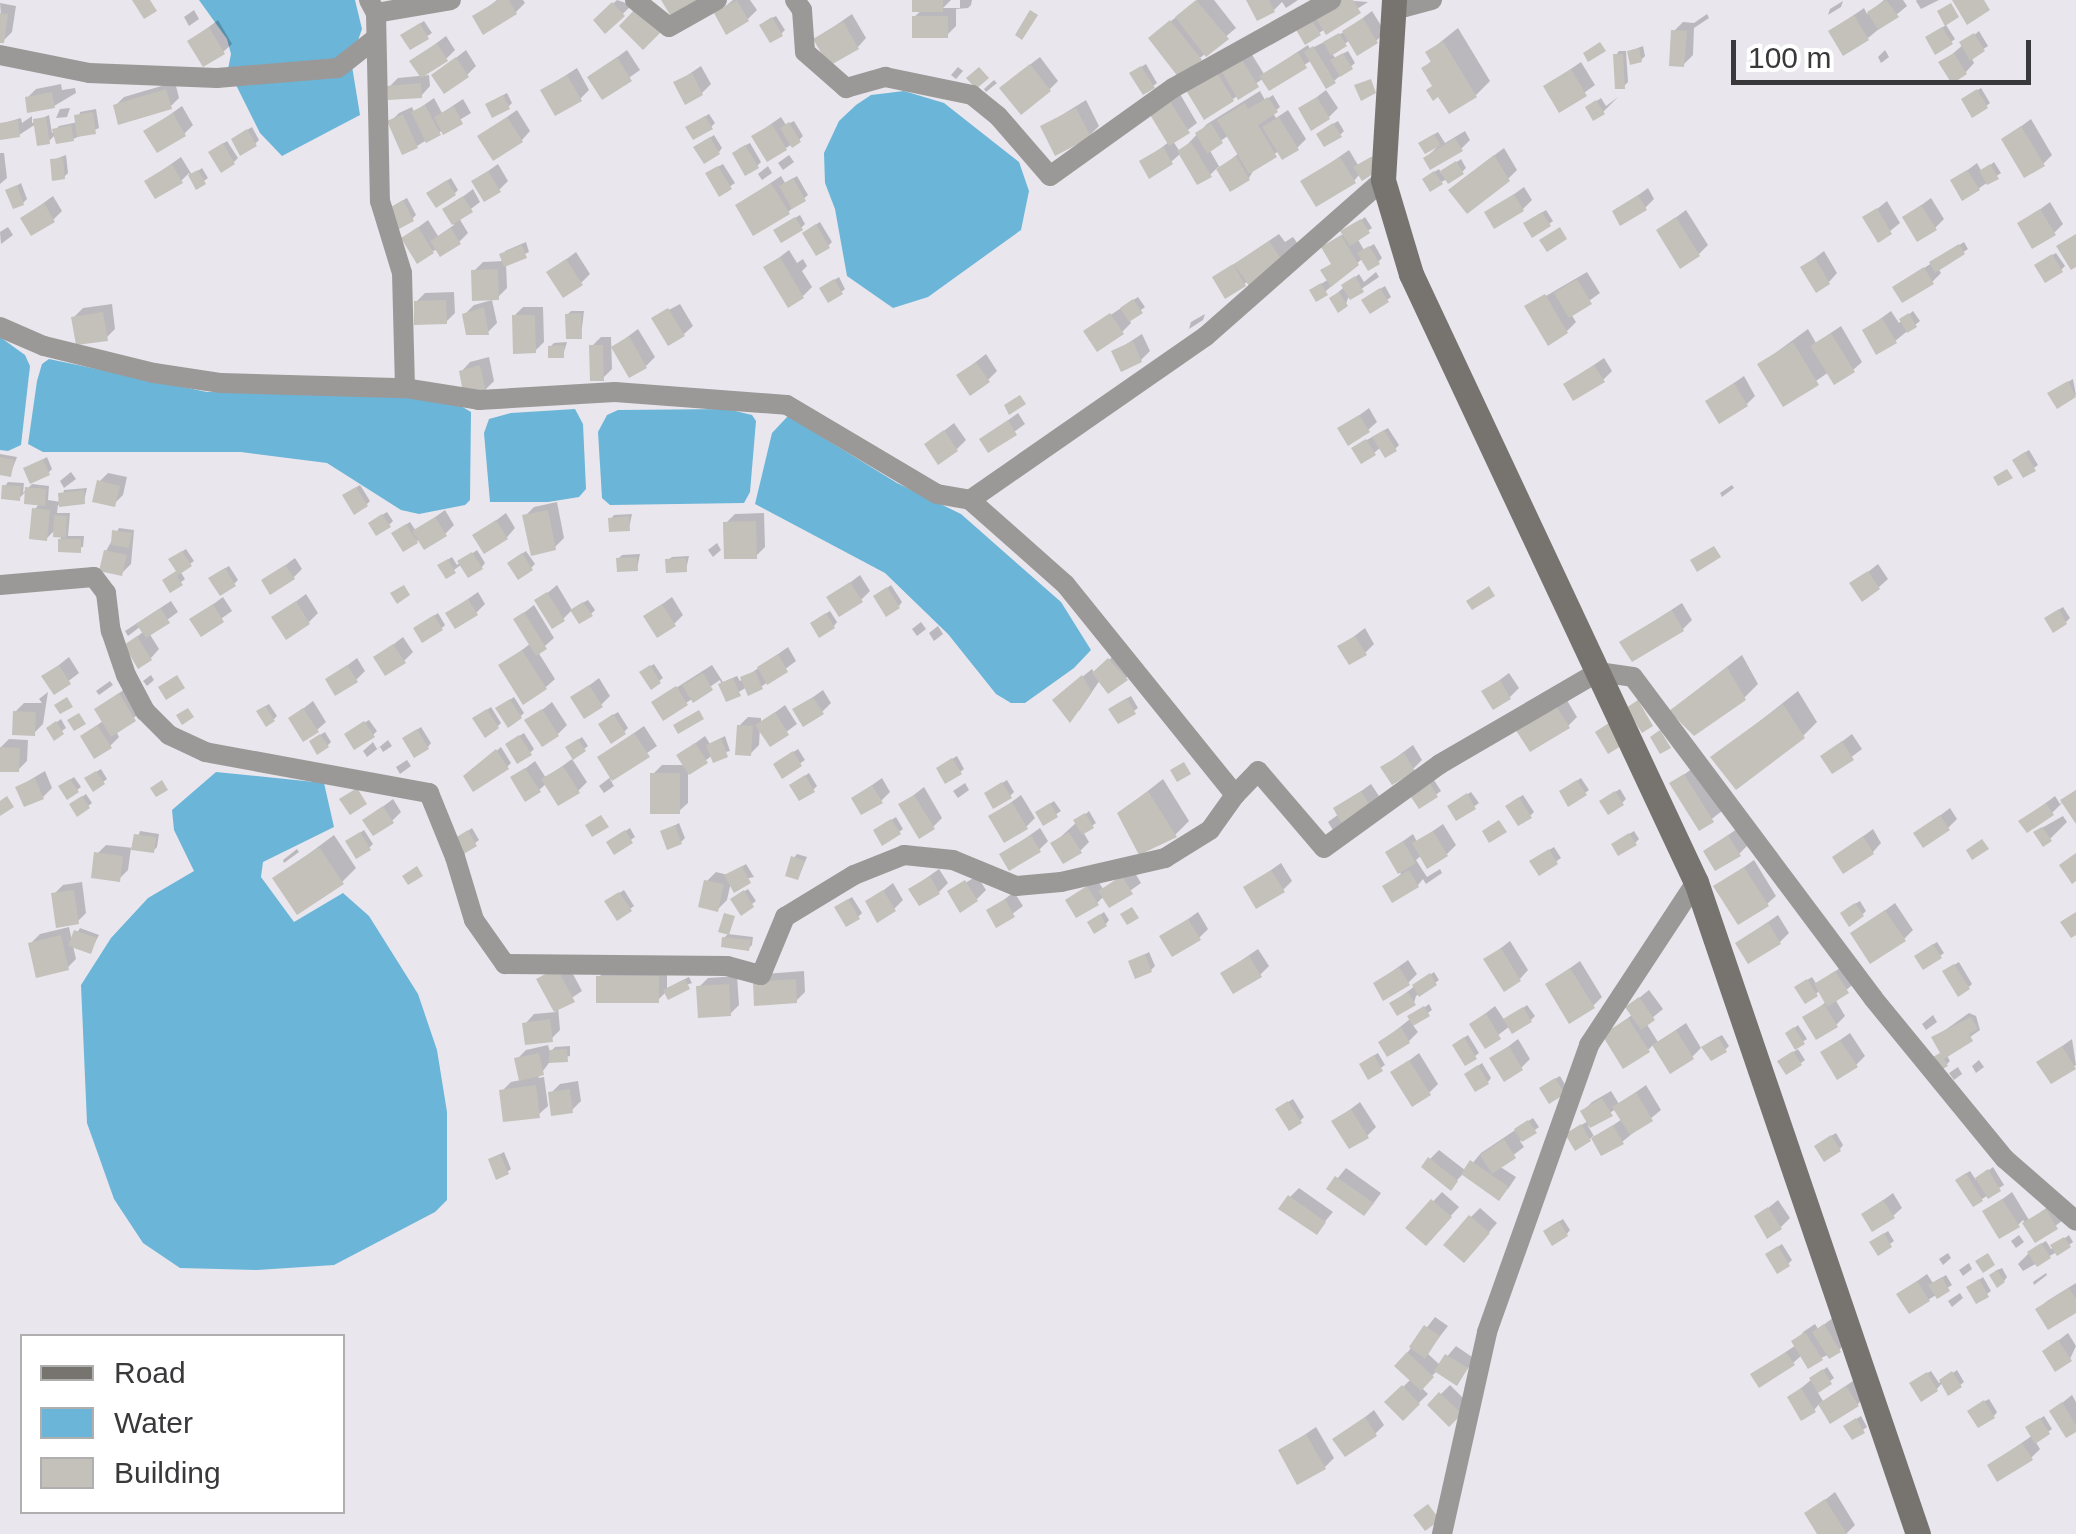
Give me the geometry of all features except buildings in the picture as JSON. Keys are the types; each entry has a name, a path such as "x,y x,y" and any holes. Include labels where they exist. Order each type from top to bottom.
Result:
{"main road":[{"path":"1397,0 1384,180 1412,274 1696,882 1918,1534"}],"street":[{"path":"405,388 402,274 380,201 373,7 450,0"},
{"path":"634,0 670,27 714,1"},
{"path":"795,0 802,10 805,52 846,88 885,77 972,95 998,116 1050,176 1173,88 1331,0"},
{"path":"1397,0 1405,7 1432,0"},
{"path":"0,55 88,73 216,78 338,68 376,38"},
{"path":"970,500 1206,336 1384,180"},
{"path":"0,327 44,346 154,373 221,383 405,388 478,400 615,392 787,404 937,494 970,500 1065,584 1235,795"},
{"path":"0,586 94,577 106,593 111,631 126,675 145,711 169,736 205,752 429,793 456,857 474,920 505,964 726,966 762,975 785,917 854,875 904,855 953,860 1016,886 1061,882 1165,858 1210,830 1258,771 1324,848 1440,764 1598,672 1633,677 1873,998 2005,1160 2066,1201 2076,1220"},
{"path":"1442,1534 1487,1332 1589,1045 1696,882"}],"water":[{"path":"199,0 355,0 362,29 351,60 360,115 282,156 260,133 228,69 231,54 227,39"},
{"path":"904,91 944,103 1019,162 1029,191 1021,230 928,297 893,308 847,276 835,209 825,183 824,153 839,121 856,105 871,95"},
{"path":"0,337 25,355 30,366 21,445 8,451 0,450"},
{"path":"49,359 207,392 349,392 454,402 471,412 470,500 465,505 419,514 401,510 327,463 241,452 43,452 28,444 37,381 42,364"},
{"path":"575,409 583,424 586,489 579,497 548,502 490,502 484,433 489,419 511,413"},
{"path":"727,409 752,415 756,421 750,492 744,503 610,505 602,498 598,432 607,415 618,410"},
{"path":"788,416 897,483 961,514 1061,602 1091,650 1074,668 1025,703 1011,703 996,694 948,634 885,573 755,504 772,433"},
{"path":"216,772 324,783 334,827 263,862 261,877 294,922 343,893 369,916 418,994 437,1050 447,1112 447,1200 435,1212 334,1265 257,1270 180,1268 143,1243 114,1199 87,1123 81,985 111,938 148,898 194,871 174,830 172,810"}]}
